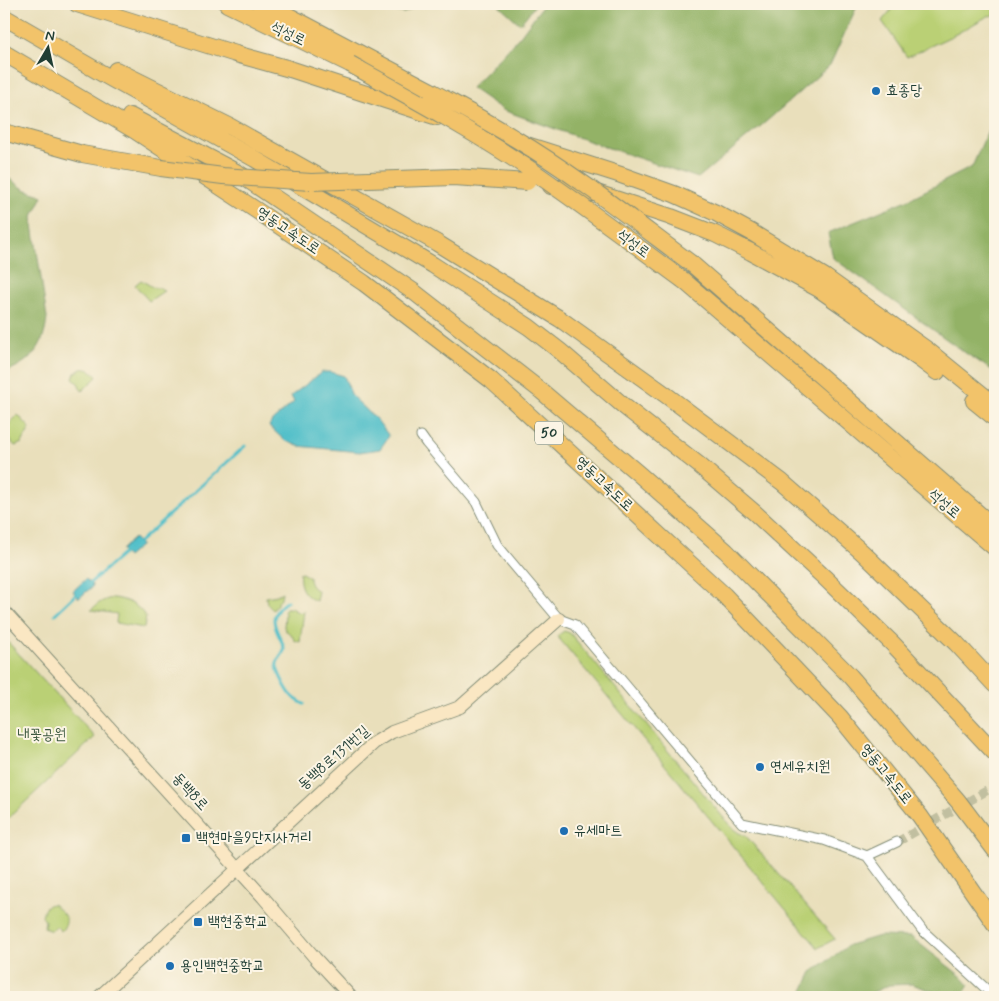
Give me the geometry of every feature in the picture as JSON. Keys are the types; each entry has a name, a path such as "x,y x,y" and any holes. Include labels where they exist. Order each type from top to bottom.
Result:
{"highway":[{"path":"76,4 621,174 674,194 725,218 825,277 926,349 995,404"},
{"path":"260,4 289,16 354,58 514,138 615,206 692,264 995,528"},
{"name":"석성로","path":"233,5 354,58 526,167 601,219 682,280 995,548"},
{"path":"4,15 231,127 437,243 560,319 782,482 862,552 956,642 995,685"},
{"path":"4,15 102,74 255,159 433,265 529,327 755,513 893,644 995,753"},
{"name":"영동고속도로","path":"4,51 238,173 414,292 540,390 726,551 850,676 958,801 995,850"},
{"name":"영동고속도로","path":"4,51 134,130 256,210 364,284 491,380 724,596 840,718 920,816 995,924"},
{"path":"4,132 82,154 161,168 223,176 311,182 454,177 527,182 600,194 680,220 715,234 820,289 921,360 995,418"}],"street":[{"path":"421,436 476,502 497,544 559,619 575,625 742,822 824,840 868,856 922,930 995,997"},
{"name":"동백8로","path":"4,611 351,997"},
{"name":"동백8로131번길","path":"99,997 374,743 392,732 460,707 559,619"},
{"path":"868,856 897,842"}],"green space":[{"path":"357,4 421,4 404,13"},
{"path":"498,4 536,4 520,24"},
{"path":"544,4 858,4 830,65 698,178 503,110 471,88 520,36"},
{"path":"896,4 995,4 995,15 988,16 956,34 907,57 882,21"},
{"path":"995,114 995,372 833,258 828,233 905,201 972,167"},
{"path":"4,175 24,189 43,196 32,218 47,318 43,338 34,353 22,364 4,373"},
{"path":"141,280 154,288 161,288 164,291 149,301 135,285"},
{"path":"81,369 90,370 97,377 82,391 78,383 73,379 75,373"},
{"path":"18,415 30,428 22,443 15,446 4,433 4,429"},
{"path":"300,572 309,577 311,586 318,591 316,601 311,599 302,590"},
{"path":"282,592 281,598 273,610 267,604 266,597"},
{"path":"114,598 124,600 140,609 146,617 144,628 116,623 117,614 91,610 101,602"},
{"path":"286,608 291,608 299,613 304,611 300,642 294,640 292,635 285,630 284,611"},
{"path":"564,631 570,633 732,828 746,836 835,939 818,948 557,636"},
{"name":"내꽃공원","path":"7,641 95,737 4,822 4,644"},
{"path":"52,904 66,920 61,931 56,926 52,930 44,927 43,912 46,907"},
{"path":"879,936 911,937 962,977 969,985 964,993 952,997 912,984 889,985 867,995 867,997 800,997 812,972 849,945"}],"water":[{"path":"322,372 344,376 352,396 377,420 389,436 380,449 360,452 298,446 284,440 269,426 272,421 294,402 291,396"},
{"path":"134,538 141,545 127,557 121,550"},
{"path":"86,579 93,586 79,598 73,591"}],"waterway":[{"path":"139,542 245,446"},
{"path":"90,583 124,553"},
{"path":"55,614 76,594"},
{"path":"287,601 281,605 274,618 275,627 284,649 277,666 289,692 294,698 304,704"}],"tunnel":[{"path":"897,842 995,786"}],"place":[{"name":"효종당","path":"876,91"},
{"name":"연세유치원","path":"760,767"},
{"name":"유세마트","path":"564,831"},
{"name":"백현마을9단지사거리","path":"186,838"},
{"name":"백현중학교","path":"198,922"},
{"name":"용인백현중학교","path":"170,966"}]}
